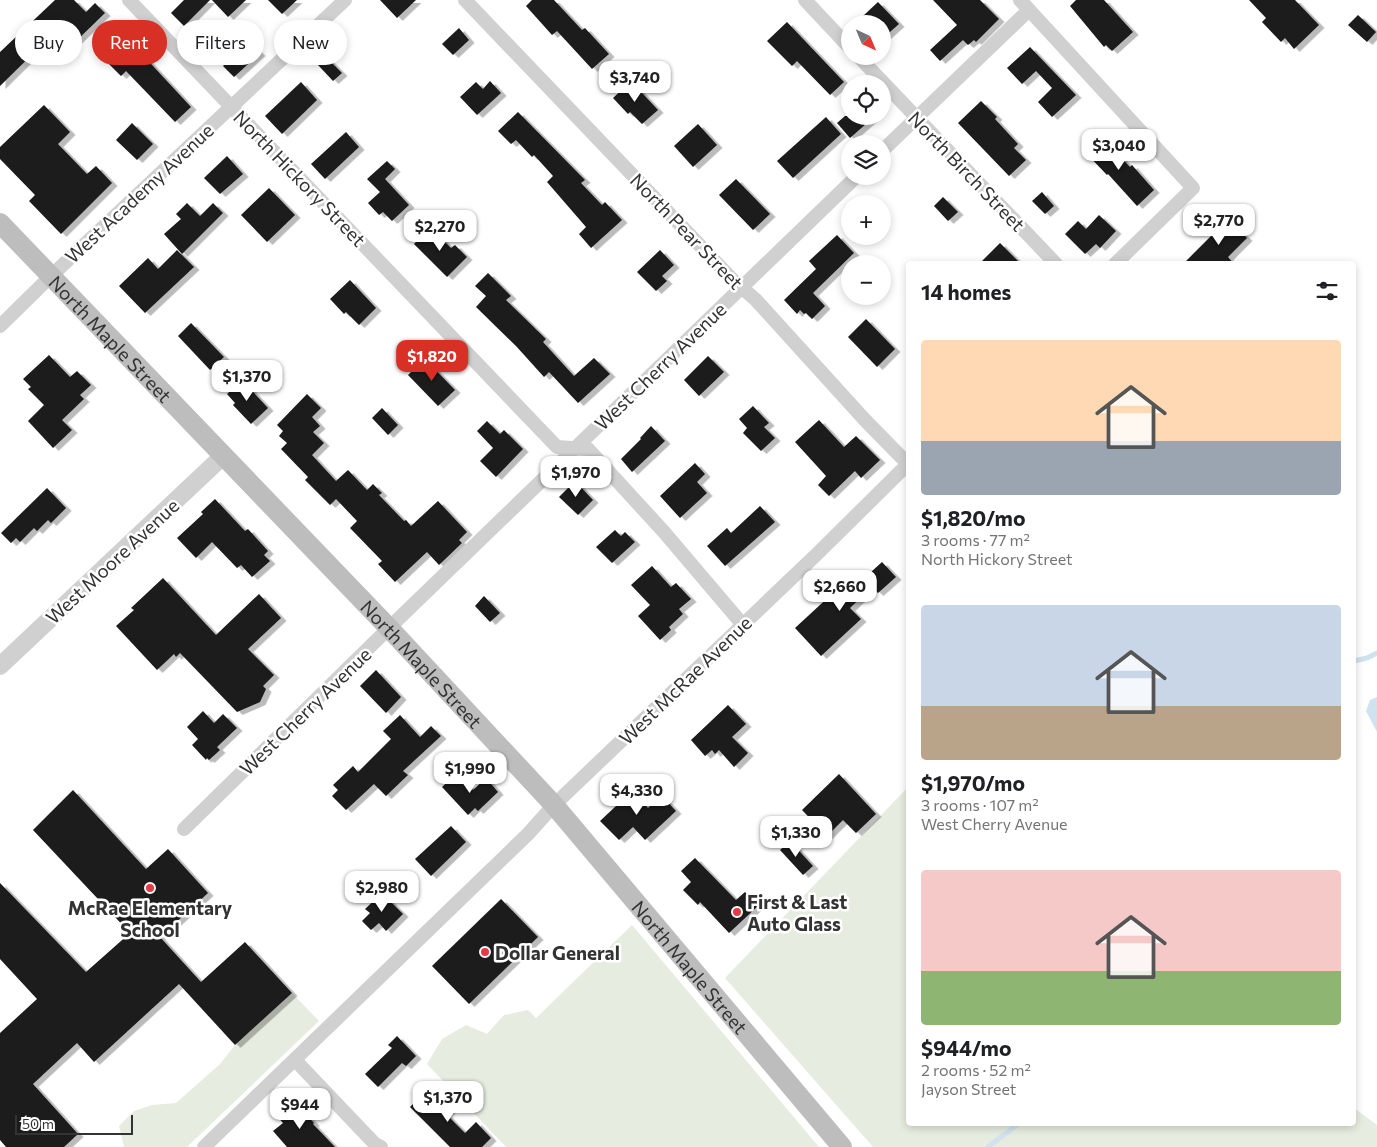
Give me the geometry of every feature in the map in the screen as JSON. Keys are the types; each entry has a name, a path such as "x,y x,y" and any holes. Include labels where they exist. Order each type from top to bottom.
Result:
{"main road":[{"name":"North Maple Street","path":"0,223 389,628 554,805 842,1147"}],"street":[{"name":"North Hickory Street","path":"129,0 557,447 588,449 664,532 743,625"},
{"name":"West Academy Avenue","path":"0,326 345,0"},
{"name":"North Pear Street","path":"465,0 798,345 864,419 906,461"},
{"path":"805,0 841,38"},
{"path":"891,143 917,118 1024,5 1193,188 1118,261"},
{"name":"North Birch Street","path":"867,65 1053,261"},
{"name":"West Cherry Avenue","path":"184,829 848,185"},
{"name":"West Moore Avenue","path":"0,666 223,456"},
{"name":"West McRae Avenue","path":"204,1147 906,465"},
{"path":"294,1060 375,1144 381,1147"}],"shaded area":[{"path":"906,789 906,1126 1356,1126 1356,1109 1377,1125 1377,1147 873,1147 725,978"},
{"path":"632,925 819,1147 506,1147 427,1064 442,1039 466,1025 487,1034 504,1015 528,1010 536,1018"},
{"path":"292,993 319,1021 187,1147 124,1147 119,1126 134,1111 152,1105 176,1103 220,1064 235,1045"}],"water":[{"path":"1377,697 1377,732 1366,711 1370,700"}],"building":[{"path":"55,0 74,0 86,12 95,3 105,13 98,20 92,20 92,26 82,35 82,20 34,20"},
{"path":"184,0 210,0 190,20 178,20 171,13"},
{"path":"212,0 246,0 228,17"},
{"path":"268,0 297,0 282,14"},
{"path":"380,0 416,0 397,18"},
{"path":"532,0 554,0 582,30 585,28 609,54 592,69 557,31 552,35 526,6"},
{"path":"933,0 980,0 999,19 976,42 974,40 968,45 963,40 940,61 930,50 957,25"},
{"path":"1076,0 1104,0 1133,32 1112,51 1106,45 1104,47 1070,6"},
{"path":"1249,0 1295,0 1319,25 1294,49 1285,38 1281,42 1262,22 1266,18"},
{"path":"878,2 890,15 864,15"},
{"path":"1358,15 1376,32 1367,42 1348,25"},
{"path":"891,16 899,24 891,31"},
{"path":"787,22 841,79 841,85 830,95 797,61 792,66 767,41"},
{"path":"459,28 469,40 453,55 442,44"},
{"path":"15,38 15,65 21,65 0,86 0,52"},
{"path":"1030,47 1076,95 1052,117 1038,102 1052,88 1036,71 1022,84 1007,68"},
{"path":"110,65 152,65 191,107 175,122 126,71 121,76"},
{"path":"224,65 247,65 234,77"},
{"path":"318,65 334,65 342,73 333,81"},
{"path":"490,81 501,93 477,115 460,97 476,82 483,89"},
{"path":"631,81 658,110 642,124 630,112 628,114 613,98"},
{"path":"301,82 317,100 282,134 265,116"},
{"path":"981,101 997,117 995,119 1018,144 1014,148 1026,160 1009,176 958,123"},
{"path":"44,105 70,132 58,144 87,174 96,166 112,183 61,234 29,201 35,195 0,159 0,147"},
{"path":"518,112 585,180 581,183 602,205 605,202 622,220 591,248 579,234 586,227 547,182 553,176 534,155 532,157 516,140 511,144 498,131"},
{"path":"826,117 841,134 793,178 777,161"},
{"path":"841,120 841,125 865,125 853,135 847,135 837,123"},
{"path":"132,123 153,144 137,160 116,140"},
{"path":"698,124 717,145 693,167 674,146"},
{"path":"346,132 359,147 325,179 311,164"},
{"path":"1100,136 1130,167 1132,165 1154,190 1137,206 1084,151"},
{"path":"227,156 243,174 220,194 204,178"},
{"path":"387,161 395,169 385,179 409,205 392,221 383,212 379,215 368,203 380,192 367,179"},
{"path":"736,179 770,214 753,230 719,195"},
{"path":"269,188 295,215 267,242 241,215"},
{"path":"1042,192 1054,206 1045,214 1032,201"},
{"path":"943,197 958,212 948,221 934,206"},
{"path":"187,203 200,216 213,203 223,213 182,254 164,234 181,219 176,214"},
{"path":"1099,215 1116,231 1100,248 1096,244 1085,254 1065,234 1078,221 1086,229"},
{"path":"1228,219 1247,238 1228,257 1231,261 1186,261"},
{"path":"430,227 451,248 455,245 467,257 447,277 414,244"},
{"path":"837,235 841,239 841,245 846,245 854,253 852,255 841,255 841,266 813,293 825,306 812,319 800,310 797,314 784,300 816,269 809,261"},
{"path":"1000,243 1018,261 982,261"},
{"path":"177,250 194,267 145,313 119,286 148,258 158,269"},
{"path":"660,250 674,265 662,276 667,281 656,291 637,272"},
{"path":"488,273 511,296 506,300 546,339 543,342 574,376 594,358 610,374 578,403 549,372 544,377 516,346 476,307 486,296 475,286"},
{"path":"350,280 376,308 359,325 346,312 344,314 330,299"},
{"path":"866,319 895,349 877,367 848,337"},
{"path":"191,323 224,357 210,370 178,336"},
{"path":"49,355 70,377 77,371 91,385 80,395 84,399 62,420 72,430 53,448 28,421 44,405 28,389 31,387 23,379"},
{"path":"708,356 724,372 699,396 684,380"},
{"path":"425,359 455,390 438,406 408,375"},
{"path":"242,380 268,408 251,424 233,405 235,403 227,394"},
{"path":"307,394 321,408 312,417 320,426 313,432 324,443 312,455 336,481 348,470 367,490 373,484 382,493 379,495 411,526 438,501 467,532 459,540 462,543 439,565 427,552 395,582 378,564 382,561 350,528 357,521 336,499 330,505 305,480 308,477 281,449 287,443 279,436 283,431 277,425"},
{"path":"753,406 769,423 764,427 775,438 761,451 743,433 747,428 739,419"},
{"path":"382,408 398,425 388,435 372,418"},
{"path":"819,420 844,447 856,436 880,460 861,478 855,471 829,496 818,485 826,476 795,442"},
{"path":"487,421 500,434 504,430 523,449 496,477 480,461 493,448 477,431"},
{"path":"651,426 665,441 632,472 621,459"},
{"path":"695,463 705,474 697,482 707,493 680,518 660,496"},
{"path":"575,481 593,500 578,515 559,497"},
{"path":"47,488 66,508 51,523 48,520 37,531 34,528 20,542 16,538 11,543 1,533"},
{"path":"215,499 245,531 248,529 268,551 264,555 270,561 252,577 241,565 237,568 212,542 196,558 177,538 203,514 201,512"},
{"path":"760,506 775,522 725,566 707,546 727,528 731,533"},
{"path":"615,530 621,536 625,532 635,542 612,563 596,547"},
{"path":"882,562 896,577 878,593 872,587 850,608 861,619 821,656 795,628 834,592 840,598"},
{"path":"652,566 671,587 676,583 691,599 679,609 683,614 669,627 671,630 660,640 638,616 650,605 631,585"},
{"path":"163,578 216,635 259,594 281,618 248,649 274,675 263,686 266,689 260,702 237,712 180,653 176,657 174,654 157,670 116,626 134,610 131,608"},
{"path":"484,596 500,613 490,622 475,606"},
{"path":"376,670 401,697 386,713 360,686"},
{"path":"728,705 746,724 732,737 748,753 734,767 719,750 715,754 712,750 705,756 691,740"},
{"path":"203,711 214,723 223,714 237,728 217,747 220,750 209,760 207,758 206,760 192,745 198,739 187,727"},
{"path":"400,715 420,737 431,726 441,736 403,771 408,775 386,796 374,784 346,810 332,796 338,790 333,785 353,766 358,772 391,739 383,731"},
{"path":"457,773 473,790 486,778 498,792 478,811 475,808 468,815 442,787"},
{"path":"839,774 876,814 856,833 843,820 827,836 802,810"},
{"path":"73,790 146,869 168,849 208,893 160,937 201,982 245,942 292,993 235,1045 179,984 94,1062 77,1043 33,1084 78,1134 64,1147 6,1147 0,1140 0,1033 37,999 0,959 0,883 86,972 130,933 33,830"},
{"path":"632,791 648,808 661,795 676,811 645,840 633,827 619,840 600,821"},
{"path":"451,826 466,842 431,876 415,859"},
{"path":"790,841 813,866 803,875 780,850"},
{"path":"695,858 736,900 745,892 758,906 729,933 700,902 698,905 683,890 691,882 681,871"},
{"path":"382,893 403,914 386,931 379,923 371,930 362,921 370,913 365,909"},
{"name":"Dollar General","path":"501,899 538,937 469,1004 432,966"},
{"path":"397,1036 416,1056 406,1066 402,1063 378,1087 365,1074 392,1048 388,1045"},
{"path":"426,1091 436,1103 447,1092 457,1103 446,1114 465,1133 476,1122 491,1138 482,1147 450,1147 410,1107"},
{"path":"294,1101 335,1147 287,1147 273,1131 283,1123 277,1116"}],"waterway":[{"path":"1356,661 1377,653"},
{"path":"988,1147 1015,1126"}],"place":[{"name":"McRae Elementary School","path":"150,888"},
{"name":"First & Last Auto Glass","path":"737,912"},
{"name":"Dollar General","path":"485,952"}]}
